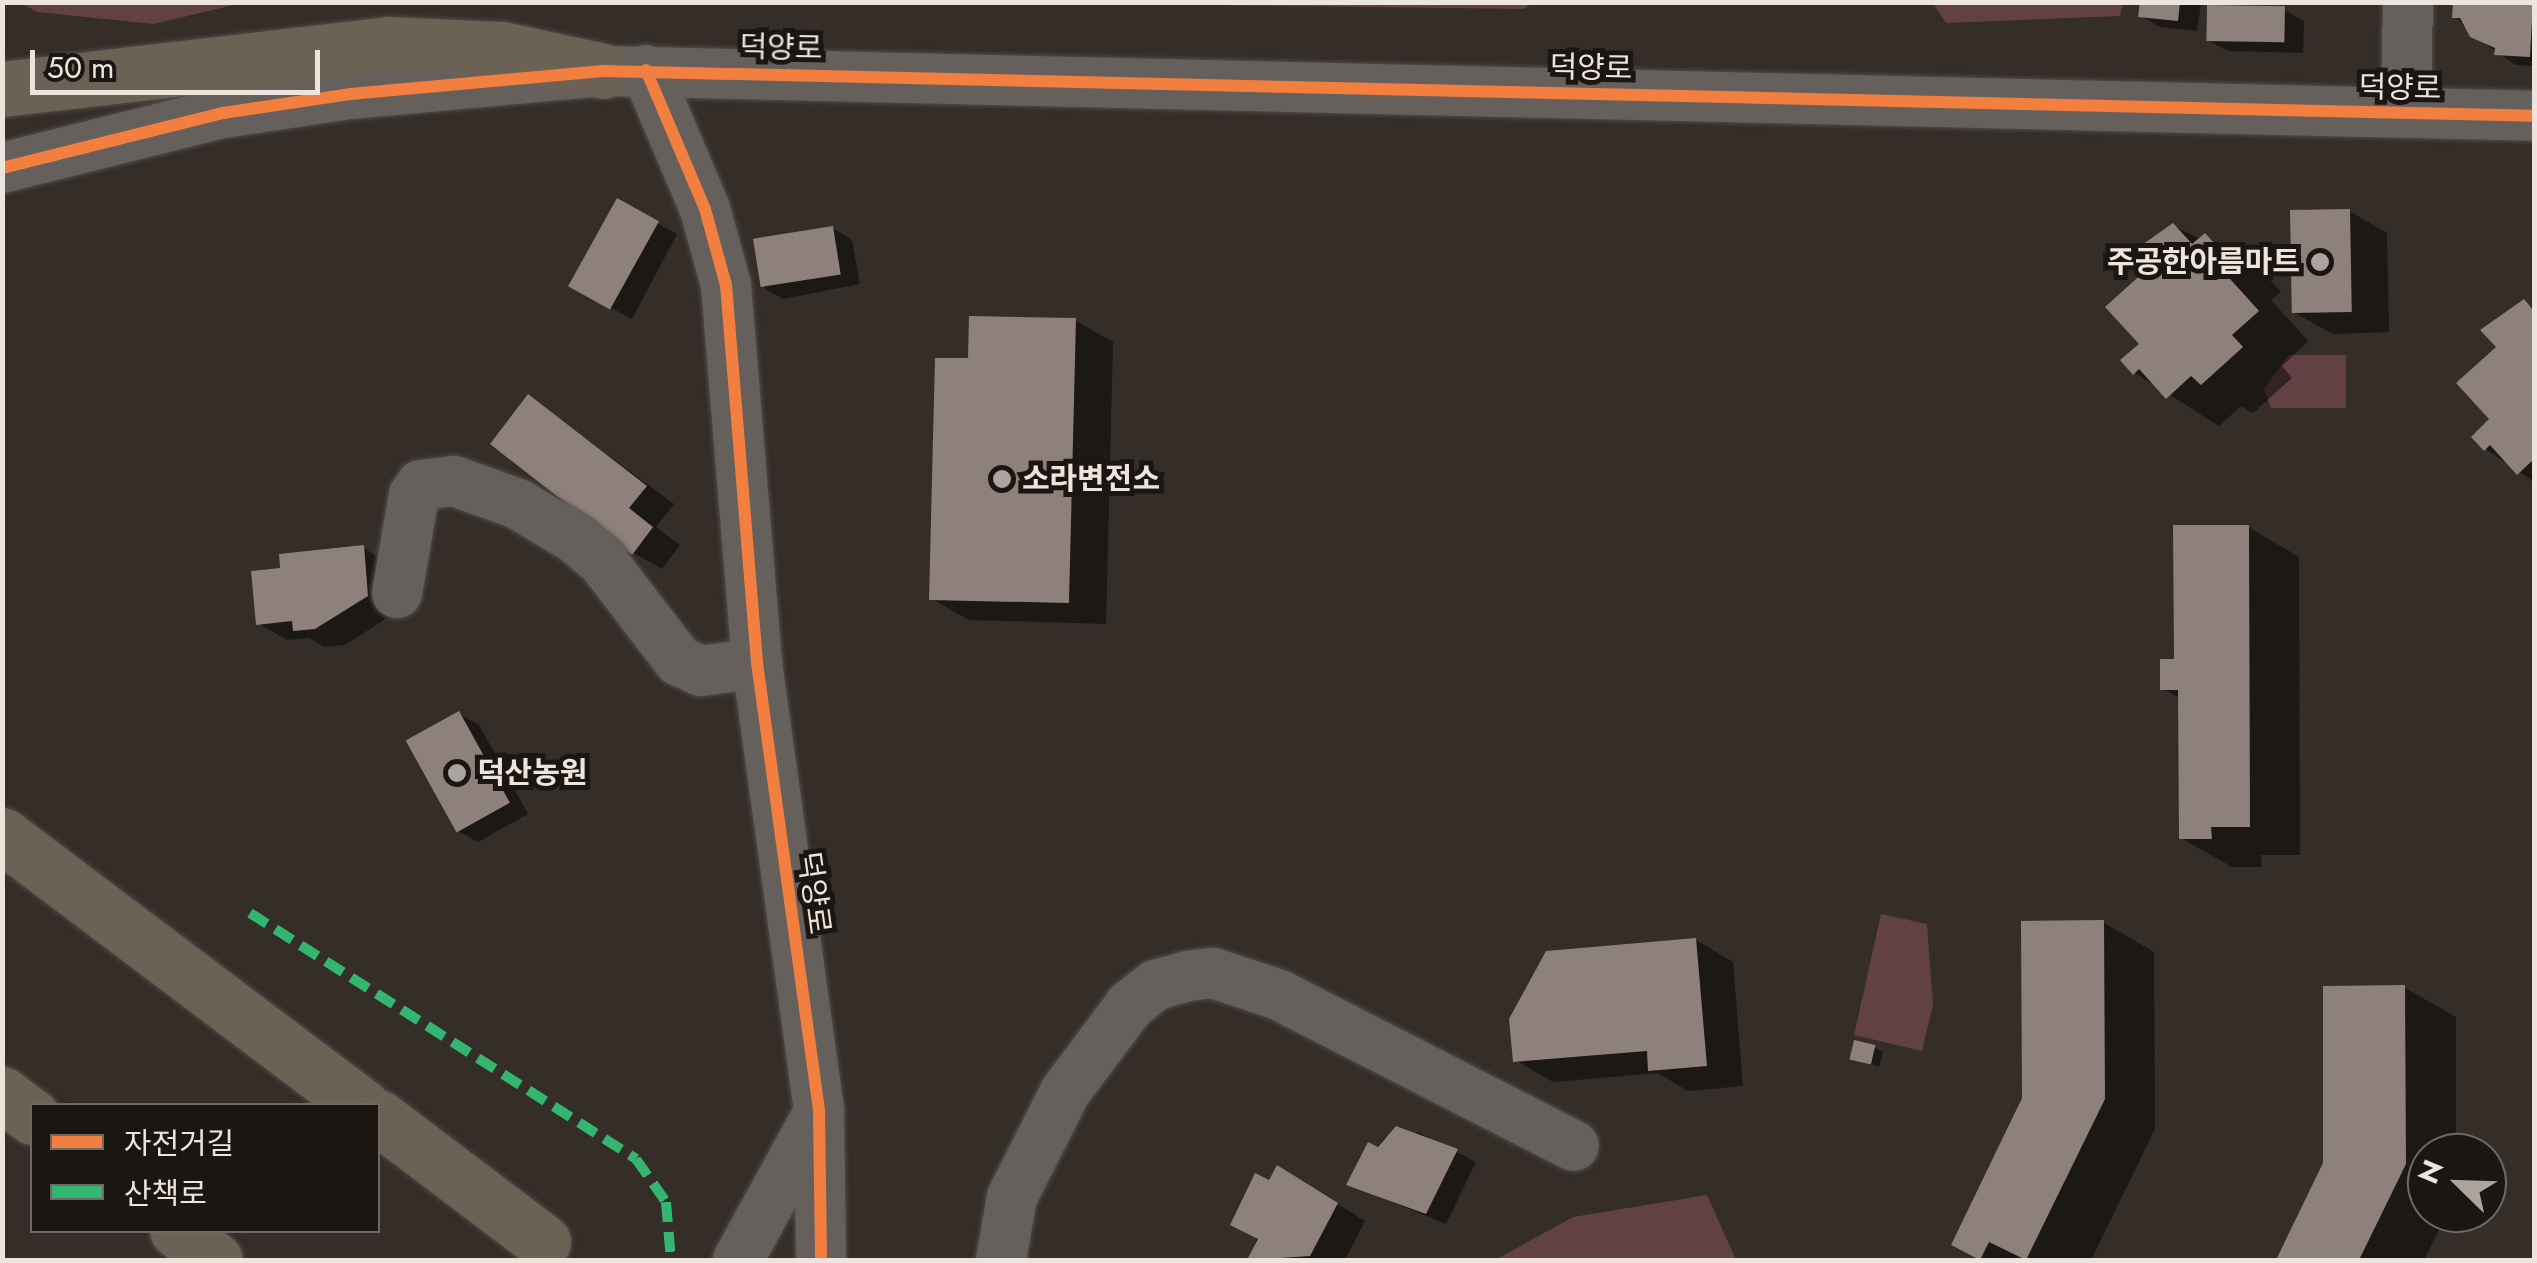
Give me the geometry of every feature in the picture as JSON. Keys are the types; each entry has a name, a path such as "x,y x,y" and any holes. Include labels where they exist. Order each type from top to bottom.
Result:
{"main road":[{"path":"2,89 389,44 501,49 624,70"},
{"path":"2,835 358,1103"},
{"path":"2,1094 30,1115"},
{"path":"380,1119 544,1242"},
{"path":"181,1233 215,1260"}],"street":[{"path":"2406,113 2408,2"},
{"name":"덕양로","path":"624,70 705,209 726,285 757,663 819,1112 822,1260"},
{"name":"덕양로","path":"2,168 223,113 350,94 624,70 2534,116"},
{"path":"397,593 414,495 431,482 454,481 518,504 576,539 603,562 679,661 701,670 757,663"},
{"path":"1001,1260 1012,1197 1065,1092 1130,1004 1156,985 1187,976 1213,972 1279,995 1574,1146"},
{"path":"738,1260 819,1112"}],"shaded area":[{"path":"21,3 242,3 154,24 37,12"},
{"path":"1061,3 1532,3 1524,9"},
{"path":"1933,3 2123,3 2120,16 1946,23"},
{"path":"2289,355 2346,355 2346,408 2271,408 2264,389"},
{"path":"1881,914 1927,924 1933,1005 1922,1051 1854,1035"},
{"path":"1707,1195 1736,1260 1495,1260 1573,1217"}],"building":[{"path":"2140,2 2180,2 2178,21 2138,17"},
{"path":"2453,2 2533,2 2530,57 2494,55 2495,48 2470,37 2460,18 2452,18"},
{"path":"2207,5 2285,6 2284,42 2206,41"},
{"path":"617,198 659,221 610,310 568,286"},
{"path":"2350,209 2352,312 2292,313 2290,210"},
{"path":"2173,223 2192,244 2205,233 2232,262 2222,270 2259,311 2232,335 2243,347 2201,385 2191,376 2166,399 2139,369 2133,375 2120,360 2139,344 2105,307 2145,271 2129,254"},
{"path":"833,226 841,274 761,287 753,239"},
{"path":"2524,299 2534,311 2534,459 2517,475 2490,445 2484,451 2471,437 2489,419 2456,383 2496,347 2480,330"},
{"name":"소라변전소","path":"969,316 1076,318 1069,603 929,600 935,358 968,358"},
{"path":"528,394 647,486 629,508 653,527 632,555 490,444"},
{"path":"2173,525 2249,525 2250,827 2211,827 2212,839 2179,839 2178,690 2160,690 2160,659 2174,659"},
{"path":"364,545 368,596 315,629 293,631 292,621 256,625 251,571 280,568 279,554"},
{"path":"459,711 510,803 457,832 406,741"},
{"path":"2104,920 2105,1099 2026,1260 1989,1242 1980,1260 1951,1245 2022,1098 2021,921"},
{"path":"1696,938 1707,1066 1648,1071 1647,1051 1513,1062 1509,1019 1546,951"},
{"path":"2405,985 2406,1164 2359,1260 2276,1260 2323,1163 2323,986"},
{"path":"1854,1040 1875,1045 1871,1064 1850,1059"},
{"path":"1396,1126 1458,1149 1426,1214 1346,1185 1368,1142 1378,1147"},
{"path":"1277,1165 1338,1203 1310,1256 1254,1260 1248,1258 1258,1239 1230,1225 1255,1173 1269,1180"}],"marked path":[{"path":"250,913 636,1159 666,1202 671,1260"}],"cycle path":[{"path":"646,70 705,209 726,285 757,663 819,1112 821,1260"},
{"path":"2,168 223,113 350,94 603,71 2534,116"}],"place":[{"name":"주공한아름마트","path":"2320,262"},
{"name":"소라변전소","path":"1002,479"},
{"name":"덕산농원","path":"457,773"}]}
